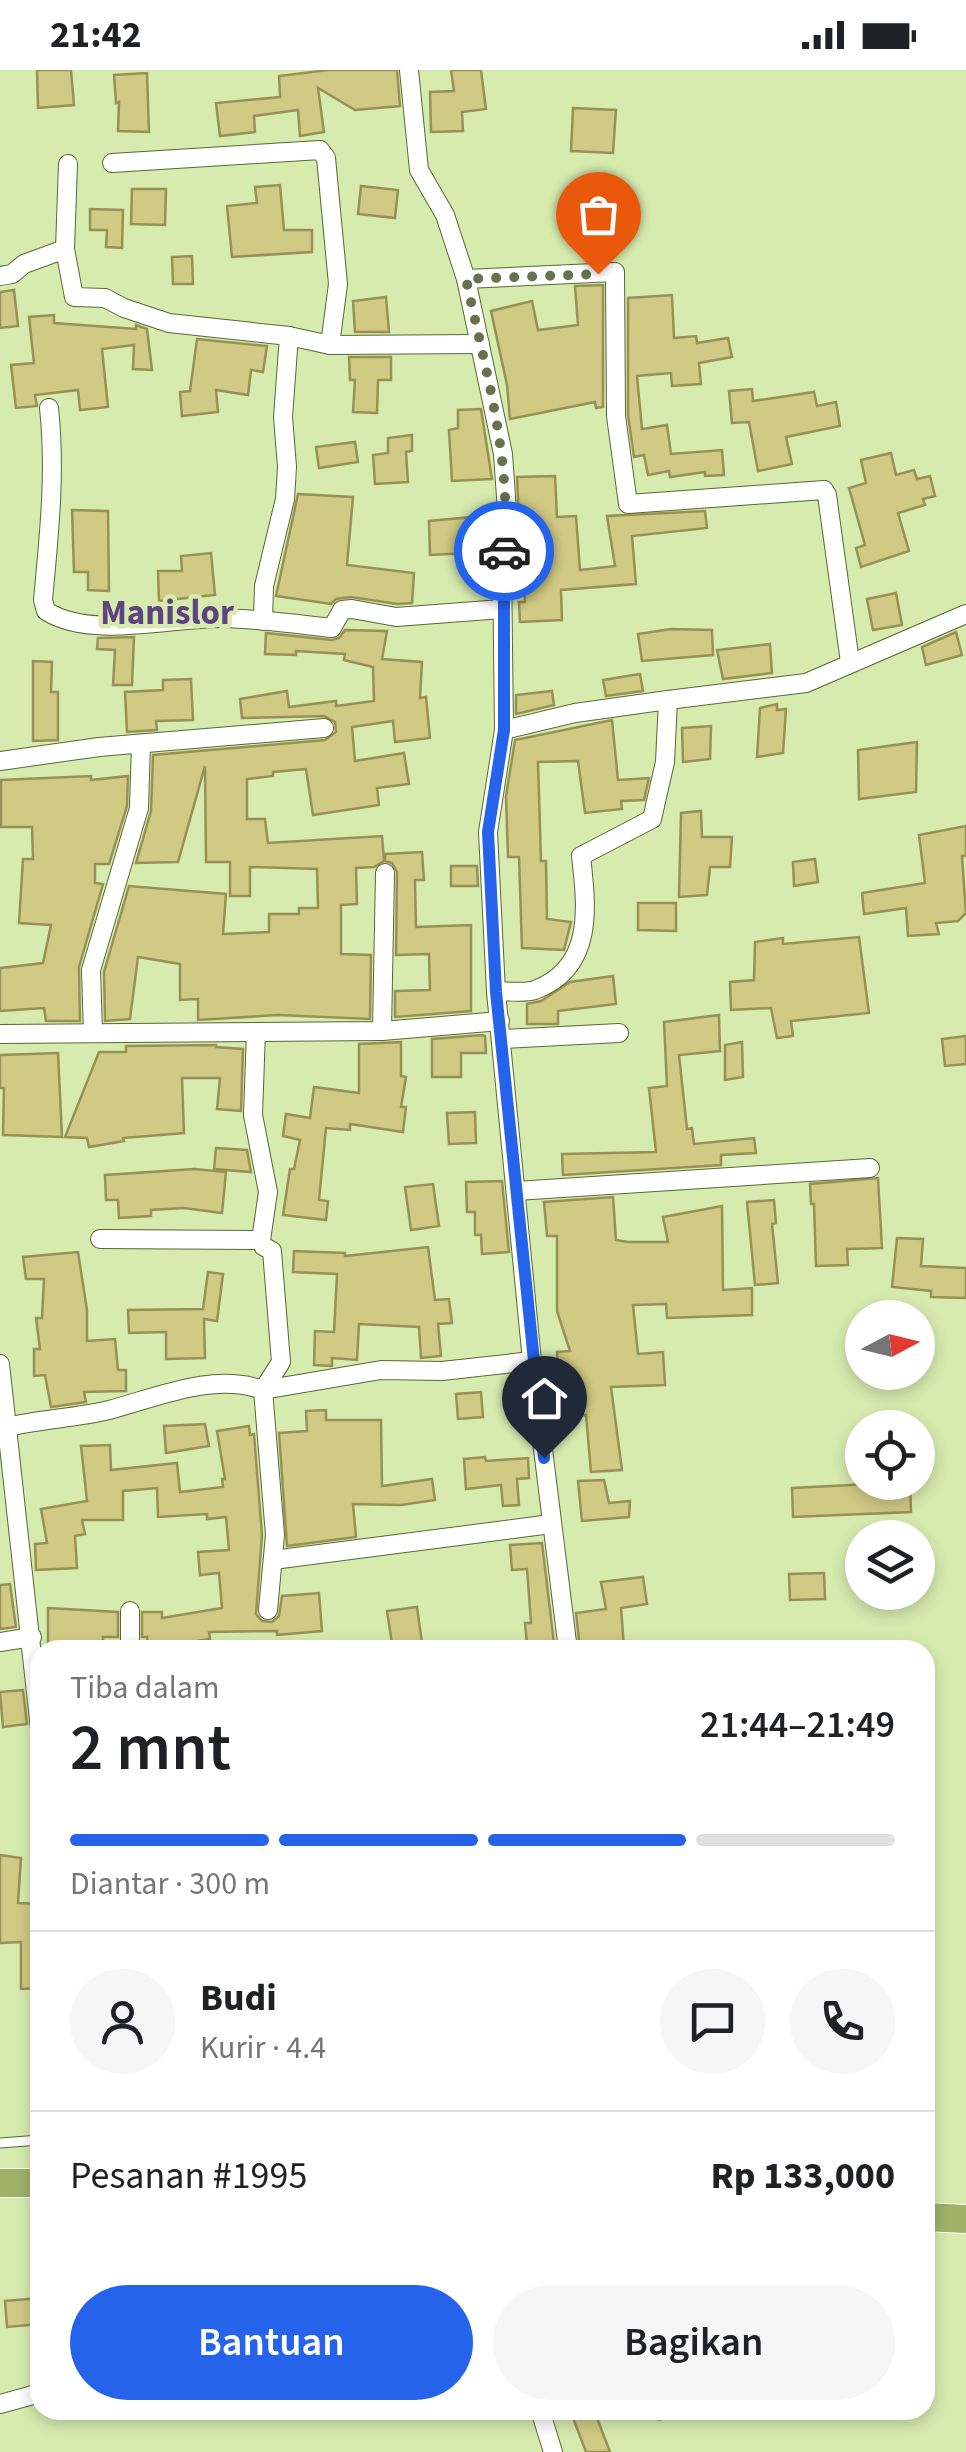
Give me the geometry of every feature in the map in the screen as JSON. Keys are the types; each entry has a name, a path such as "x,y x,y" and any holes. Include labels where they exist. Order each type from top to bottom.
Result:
{"highway":[{"path":"0,2183 30,2183"},
{"path":"935,2217 966,2219"}],"street":[{"path":"410,70 419,170 445,215 466,279 503,454 507,511 502,609 504,730 488,832 496,992 532,1360 567,1640"},
{"path":"112,163 320,150 326,158 338,284 330,344"},
{"path":"68,164 65,249 74,297 105,298 169,323 330,344 480,344"},
{"path":"0,276 65,249"},
{"path":"466,279 614,272 616,416 628,504 824,490 850,662"},
{"path":"263,621 264,586 285,499 283,416 289,336"},
{"path":"49,408 54,450 42,600 46,611 54,616 106,626 221,618 332,628 342,610 396,617 502,609"},
{"path":"504,730 575,713 806,683 966,614"},
{"path":"496,992 531,992 571,965 587,917 581,856 652,819 666,762 668,700"},
{"path":"0,761 324,728"},
{"path":"93,1033 91,970 139,808 140,744"},
{"path":"382,1031 384,873"},
{"path":"0,1034 501,1030 619,1033"},
{"path":"256,1032 253,1116 268,1192 260,1240 272,1251 281,1362 263,1390 274,1500 268,1610"},
{"path":"516,1191 870,1168"},
{"path":"100,1239 260,1240"},
{"path":"8,1427 109,1410 211,1384 244,1383 263,1390 381,1370 442,1371 532,1360"},
{"path":"0,1364 32,1640"},
{"path":"273,1560 551,1524"},
{"path":"130,1611 130,1640"},
{"path":"0,1642 32,1637"},
{"path":"0,2404 30,2396"},
{"path":"543,2420 553,2452"}],"lane":[{"path":"0,2143 30,2141"}],"building":[{"path":"37,70 71,70 74,105 38,108"},
{"path":"328,70 397,70 400,106 355,110 318,88 324,132 300,136 298,110 254,116 255,132 220,136 216,103 280,97 279,76"},
{"path":"451,70 481,70 486,109 462,112 463,131 431,132 430,92 454,91"},
{"path":"147,73 149,132 118,131 119,102 116,103 114,75"},
{"path":"573,108 616,110 613,153 571,151"},
{"path":"280,185 284,230 312,230 312,252 232,257 227,206 257,203 255,187"},
{"path":"361,186 398,190 395,218 358,214"},
{"path":"132,189 166,189 165,225 131,224"},
{"path":"90,209 123,210 122,248 106,247 107,230 90,230"},
{"path":"192,256 193,284 173,284 172,257"},
{"path":"603,285 603,407 596,408 595,402 510,419 491,311 532,301 538,330 578,325 575,286"},
{"path":"14,290 18,326 0,328 0,292"},
{"path":"672,295 674,338 696,336 697,343 728,338 732,357 699,363 701,384 672,386 671,373 637,376 642,429 667,425 671,454 722,450 724,475 705,476 705,472 670,477 669,471 648,475 644,455 634,457 628,415 628,298"},
{"path":"386,297 389,332 355,332 353,301"},
{"path":"54,315 54,323 136,329 136,325 147,329 152,370 133,369 134,345 102,349 108,407 80,410 78,390 35,395 37,406 16,408 11,365 34,363 29,317"},
{"path":"197,339 267,346 263,372 251,370 248,395 216,390 218,412 182,416 180,392 190,391"},
{"path":"349,357 391,357 391,380 378,380 377,413 353,412 355,380 350,380"},
{"path":"752,389 753,401 814,392 817,406 836,402 840,426 786,437 792,464 758,471 749,422 732,423 729,391"},
{"path":"481,409 492,479 452,481 449,430 458,428 458,410"},
{"path":"412,435 412,451 406,452 408,482 375,484 373,455 388,453 388,438"},
{"path":"355,442 358,462 319,468 316,447"},
{"path":"891,453 896,475 914,470 917,479 930,476 935,496 923,499 925,505 898,513 909,551 861,567 856,548 865,545 849,488 866,483 861,460"},
{"path":"555,476 557,517 576,516 580,570 615,566 607,516 705,511 707,528 632,536 636,584 561,590 562,620 520,622 519,602 525,602 522,562 528,562 527,518 519,518 517,477"},
{"path":"298,494 353,497 347,565 414,573 412,603 351,597 336,599 331,604 276,596"},
{"path":"72,510 108,511 109,591 88,590 88,572 74,572"},
{"path":"494,515 490,552 430,555 429,521"},
{"path":"211,553 215,595 159,601 158,571 182,571 181,556"},
{"path":"896,593 902,625 873,630 867,599"},
{"path":"671,629 712,630 713,655 642,661 638,634"},
{"path":"345,630 387,631 382,659 422,662 420,698 426,697 430,738 395,742 393,721 352,727 355,761 404,753 409,784 377,788 379,805 313,815 306,769 273,772 273,776 247,779 247,819 265,819 268,843 382,836 384,861 374,867 356,868 357,904 341,905 341,954 371,955 370,1019 278,1015 198,1020 198,999 180,1000 180,964 138,957 130,1019 105,1021 104,972 129,886 226,894 223,934 269,932 269,914 299,914 299,908 318,908 317,869 250,867 250,896 230,896 230,862 206,862 205,766 178,862 136,863 151,811 153,755 325,740 336,732 335,722 324,716 242,718 240,699 287,691 289,707 374,701 373,667 344,660 345,654 265,654 266,633 332,640"},
{"path":"956,632 962,655 926,665 922,647"},
{"path":"134,637 132,685 113,685 115,650 97,649 98,638"},
{"path":"770,644 772,673 723,679 717,650"},
{"path":"33,661 52,662 51,692 58,692 58,740 33,741"},
{"path":"640,674 643,691 606,696 603,680"},
{"path":"191,679 193,720 156,721 157,730 127,732 125,692 163,690 163,680"},
{"path":"552,691 554,705 516,714 516,695"},
{"path":"777,704 777,710 786,709 783,753 757,757 760,708"},
{"path":"612,720 618,780 649,778 644,800 621,801 622,809 585,813 578,761 538,762 547,919 571,922 564,950 522,948 519,857 508,857 506,796 515,740"},
{"path":"711,726 710,759 683,762 682,728"},
{"path":"917,742 916,792 859,799 858,750"},
{"path":"91,776 91,780 128,776 127,806 109,864 95,864 95,883 103,884 79,967 80,1021 46,1021 44,1008 0,1011 0,968 43,963 51,925 19,923 23,859 33,859 32,827 1,827 1,780"},
{"path":"701,811 702,837 732,837 730,867 710,867 707,895 679,897 681,813"},
{"path":"966,826 966,856 962,856 966,913 958,921 936,923 939,934 908,936 906,908 864,914 862,893 925,883 919,835"},
{"path":"422,852 424,880 415,880 416,927 471,925 471,1011 395,1017 395,991 430,990 429,954 396,955 397,872 392,863 385,861 385,854"},
{"path":"815,859 818,882 794,886 793,862"},
{"path":"451,866 477,866 478,886 451,886"},
{"path":"638,903 676,903 676,931 638,930"},
{"path":"859,937 869,1013 791,1021 793,1036 777,1038 771,1008 731,1010 730,982 754,980 755,942 783,938 783,944"},
{"path":"613,976 616,1004 558,1011 558,1024 527,1024 527,1004 541,1001 570,982"},
{"path":"719,1015 720,1051 679,1055 687,1129 692,1128 694,1144 754,1138 756,1153 721,1155 721,1165 563,1175 562,1154 656,1152 649,1088 667,1086 664,1022"},
{"path":"482,1035 486,1053 461,1053 461,1077 432,1077 432,1039"},
{"path":"966,1036 966,1064 945,1066 942,1039"},
{"path":"401,1042 401,1076 406,1077 401,1107 406,1107 403,1132 350,1124 350,1130 326,1128 319,1200 328,1201 326,1220 283,1215 290,1169 294,1169 300,1140 283,1136 286,1114 310,1118 314,1087 359,1093 359,1044"},
{"path":"742,1042 743,1077 725,1080 725,1045"},
{"path":"216,1045 243,1049 241,1111 217,1109 220,1078 182,1078 184,1133 123,1138 124,1141 89,1147 87,1138 65,1137 99,1052 126,1052 126,1046"},
{"path":"58,1053 62,1137 3,1135 0,1055"},
{"path":"475,1112 476,1143 449,1144 447,1113"},
{"path":"216,1148 247,1150 251,1172 214,1169"},
{"path":"195,1169 226,1172 222,1213 184,1208 151,1210 151,1216 119,1218 118,1200 106,1200 105,1175"},
{"path":"878,1178 882,1248 847,1249 848,1265 816,1266 810,1184"},
{"path":"502,1181 509,1252 482,1254 481,1235 475,1235 475,1212 467,1212 466,1182"},
{"path":"433,1184 439,1226 411,1230 405,1187"},
{"path":"613,1197 616,1240 628,1242 668,1242 663,1217 722,1206 723,1290 752,1288 752,1315 667,1318 666,1304 633,1305 638,1354 663,1352 665,1385 611,1387 622,1470 591,1472 586,1415 559,1417 557,1352 570,1351 557,1311 557,1236 547,1236 544,1202"},
{"path":"774,1200 776,1223 772,1224 778,1283 755,1285 747,1202"},
{"path":"897,1238 923,1239 921,1266 966,1268 966,1298 931,1297 931,1291 892,1287"},
{"path":"428,1247 435,1300 449,1299 452,1323 438,1324 441,1356 421,1358 419,1327 359,1324 357,1360 332,1358 332,1366 314,1365 315,1331 334,1332 337,1274 293,1272 294,1251 345,1256"},
{"path":"78,1252 87,1310 87,1341 115,1339 118,1370 126,1370 126,1391 84,1392 86,1402 51,1407 45,1375 34,1376 34,1349 40,1349 36,1318 42,1318 44,1279 26,1279 23,1257"},
{"path":"208,1272 223,1274 217,1321 204,1319 205,1358 166,1359 166,1332 129,1333 128,1310 203,1309"},
{"path":"481,1392 483,1417 458,1419 456,1394"},
{"path":"326,1410 326,1420 381,1420 382,1486 432,1479 435,1500 401,1505 353,1504 356,1537 287,1546 279,1433 307,1431 306,1411"},
{"path":"205,1424 209,1446 166,1453 164,1426"},
{"path":"249,1426 250,1435 254,1434 262,1535 256,1614 262,1621 272,1622 279,1616 282,1596 319,1593 322,1631 277,1635 277,1631 209,1632 210,1639 203,1640 142,1637 142,1612 162,1612 162,1618 222,1608 219,1573 200,1575 198,1552 229,1550 226,1517 158,1517 157,1488 123,1491 123,1520 82,1520 85,1534 75,1536 77,1568 36,1570 35,1544 47,1543 41,1509 87,1501 81,1446 110,1445 111,1470 177,1463 180,1492 223,1487 217,1431"},
{"path":"485,1457 486,1461 528,1458 529,1478 517,1479 519,1505 503,1506 501,1485 466,1489 464,1459"},
{"path":"604,1480 609,1503 630,1501 629,1517 582,1521 578,1481"},
{"path":"845,1485 845,1500 911,1500 911,1512 793,1517 792,1488"},
{"path":"542,1543 554,1640 527,1640 525,1623 531,1623 527,1569 512,1570 510,1545"},
{"path":"824,1573 825,1599 790,1600 789,1574"},
{"path":"643,1577 647,1604 621,1608 623,1640 579,1640 576,1613 606,1609 601,1582"},
{"path":"10,1584 16,1627 0,1629 0,1585"},
{"path":"417,1607 422,1640 391,1640 387,1611"},
{"path":"48,1608 118,1612 118,1637 48,1640"},
{"path":"23,1690 27,1724 3,1727 0,1692"},
{"path":"0,1855 21,1858 18,1903 30,1904 30,1989 21,1989 21,1942 0,1943"},
{"path":"30,2299 30,2325 7,2327 5,2301"},
{"path":"574,2420 598,2420 610,2452 586,2452"}],"way so far":[{"path":"504,551 507,511 503,454 466,279 598,274"}],"district":[{"name":"Manislor","path":"167,612"}],"route":[{"path":"504,551 504,730 488,832 496,992 544,1458"}]}
